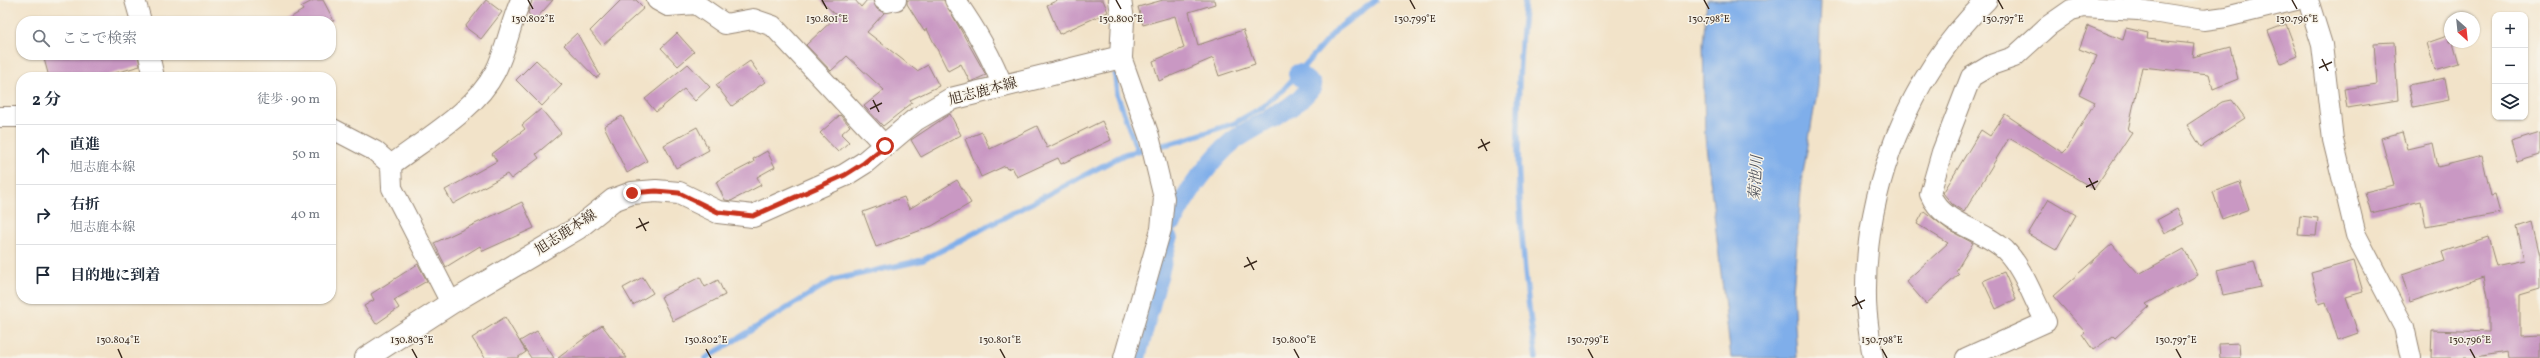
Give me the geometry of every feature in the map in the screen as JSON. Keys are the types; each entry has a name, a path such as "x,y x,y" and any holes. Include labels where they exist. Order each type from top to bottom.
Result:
{"main road":[{"path":"1120,0 1123,20 1121,57"},
{"name":"旭志鹿本線","path":"366,358 451,303 578,228 613,200 632,193 656,191 679,193 718,212 753,216 845,175 864,163 915,120 951,99 1121,57"}],"street":[{"path":"135,0 140,16"},
{"path":"391,165 471,103 484,88 495,72 521,0"},
{"path":"657,0 668,6 696,4 725,24 753,19 773,26 885,146"},
{"path":"884,0 887,2 896,0"},
{"path":"955,0 974,26 992,57 1003,87"},
{"path":"1873,358 1866,298 1867,266 1878,196 1886,163 1907,110 1927,74 1964,24 1987,0"},
{"path":"1966,358 2046,322 2018,268 2004,250 1941,212 1930,194 1942,152 1971,77 1991,65 2014,57 2061,16 2083,7 2139,10 2204,20 2296,0"},
{"path":"2308,0 2322,46 2333,140 2356,235 2404,327 2411,358"},
{"path":"1121,57 1149,136 1164,198 1164,215 1124,358"},
{"path":"150,60 153,72"},
{"path":"0,117 16,117"},
{"path":"336,131 375,151 391,165 392,188 451,303"}],"water":[{"name":"菊池川","path":"1707,0 1821,0 1818,87 1802,179 1793,292 1797,358 1731,358 1705,137 1703,44"}],"building":[{"path":"314,0 323,0 331,16 293,16 303,10 301,7"},
{"path":"486,0 502,12 481,39 465,27"},
{"path":"532,0 553,0 535,20 528,13"},
{"path":"621,0 636,0 644,8 602,46 590,31"},
{"path":"820,0 855,0 861,7 867,0 873,0 877,9 884,13 867,32 917,71 928,65 939,86 910,100 912,103 883,126 864,106 884,90 847,56 831,71 806,45 837,16"},
{"path":"907,0 944,0 986,75 970,82 961,64 948,71 927,29 924,31 907,4"},
{"path":"1058,0 1103,0 1108,12 1059,34 1047,5"},
{"path":"1163,0 1214,0 1215,4 1189,12 1198,45 1243,30 1255,64 1219,76 1213,58 1159,81 1153,61 1184,48 1175,16 1143,25 1138,7"},
{"path":"2286,24 2298,56 2281,63 2268,31"},
{"path":"2088,26 2123,40 2126,28 2148,33 2147,39 2195,44 2193,57 2230,47 2238,79 2213,89 2209,74 2142,67 2128,130 2132,132 2094,189 2009,138 1964,212 1952,204 1943,193 1981,130 1990,136 2005,114 2063,153 2067,149 2095,102 2079,94 2097,56 2079,49"},
{"path":"577,33 600,75 596,78 564,45"},
{"path":"677,33 694,52 678,66 661,48"},
{"path":"2444,37 2444,48 2455,48 2459,63 2435,70 2427,43"},
{"path":"2394,42 2398,100 2347,108 2344,89 2377,84 2374,43"},
{"path":"44,60 139,60 140,66 119,72 48,72"},
{"path":"536,60 562,85 542,106 516,80"},
{"path":"750,61 765,82 732,106 716,85"},
{"path":"688,64 710,87 695,101 684,89 656,112 645,99"},
{"path":"2445,78 2449,100 2413,107 2409,85"},
{"path":"2232,100 2245,118 2201,147 2187,125 2222,102"},
{"path":"541,109 561,133 536,154 539,158 511,179 507,174 453,204 445,190 497,161 492,154 525,129 522,125"},
{"path":"950,114 961,135 921,157 911,140"},
{"path":"840,115 850,126 841,134 849,142 838,152 820,133"},
{"path":"622,116 647,161 627,173 604,126"},
{"path":"1102,121 1111,140 1061,164 1058,158 1017,177 1012,167 1007,169 1005,166 981,177 965,139 982,132 990,149 1037,126 1047,148"},
{"path":"697,127 709,150 676,168 664,145"},
{"path":"2402,132 2407,149 2433,143 2438,167 2482,156 2491,196 2495,195 2500,213 2426,227 2421,201 2371,213 2365,192 2394,185 2381,138"},
{"path":"2540,132 2540,155 2517,162 2511,141"},
{"path":"767,151 775,167 757,177 761,185 731,201 725,200 716,182 754,162 753,159"},
{"path":"957,180 971,203 932,226 876,247 863,212 904,197 909,209"},
{"path":"2240,182 2249,209 2222,219 2213,192"},
{"path":"2049,199 2076,215 2056,250 2028,234"},
{"path":"522,202 534,228 483,251 480,246 446,267 434,243"},
{"path":"2177,209 2184,224 2164,234 2157,220"},
{"path":"1924,211 1947,229 1973,243 1956,271 1959,274 1926,304 1906,281 1948,243 1917,224"},
{"path":"2300,216 2318,218 2316,236 2298,235"},
{"path":"2532,222 2540,256 2540,289 2520,295 2520,336 2540,335 2540,358 2508,358 2507,352 2470,358 2431,358 2432,330 2489,332 2489,302 2484,277 2410,302 2402,275 2445,261 2442,252 2488,237 2496,266 2524,260 2517,227"},
{"path":"2112,244 2139,274 2184,249 2198,275 2146,304 2149,307 2115,338 2113,336 2093,350 2082,334 2085,332 2053,296"},
{"path":"2254,261 2261,287 2223,295 2217,270"},
{"path":"2354,261 2363,292 2346,297 2358,333 2338,340 2326,302 2319,304 2311,273"},
{"path":"418,264 427,281 394,300 399,308 376,324 364,306 374,300 371,294"},
{"path":"2004,272 2016,299 1996,309 1983,281"},
{"path":"643,277 653,293 633,305 623,288"},
{"path":"700,277 705,287 718,280 725,295 673,321 661,297"},
{"path":"505,317 526,352 517,358 485,358 472,338"},
{"path":"602,325 627,358 558,358"},
{"path":"537,331 554,358 531,358 520,341"},
{"path":"2239,343 2240,358 2220,358 2219,344"}],"waterway":[{"path":"706,358 833,280 923,260 1125,154 1180,141 1235,123 1263,107 1283,90 1337,29 1376,0"},
{"path":"1525,0 1519,89 1519,179 1525,269 1536,358"},
{"path":"1173,221 1191,189 1225,148 1243,134 1295,103 1312,86 1298,74"},
{"path":"1115,75 1117,94 1138,152"},
{"path":"1136,358 1168,239"}],"route":[{"path":"632,193 656,191 679,193 718,212 753,216 845,175 864,163 885,146"}]}
